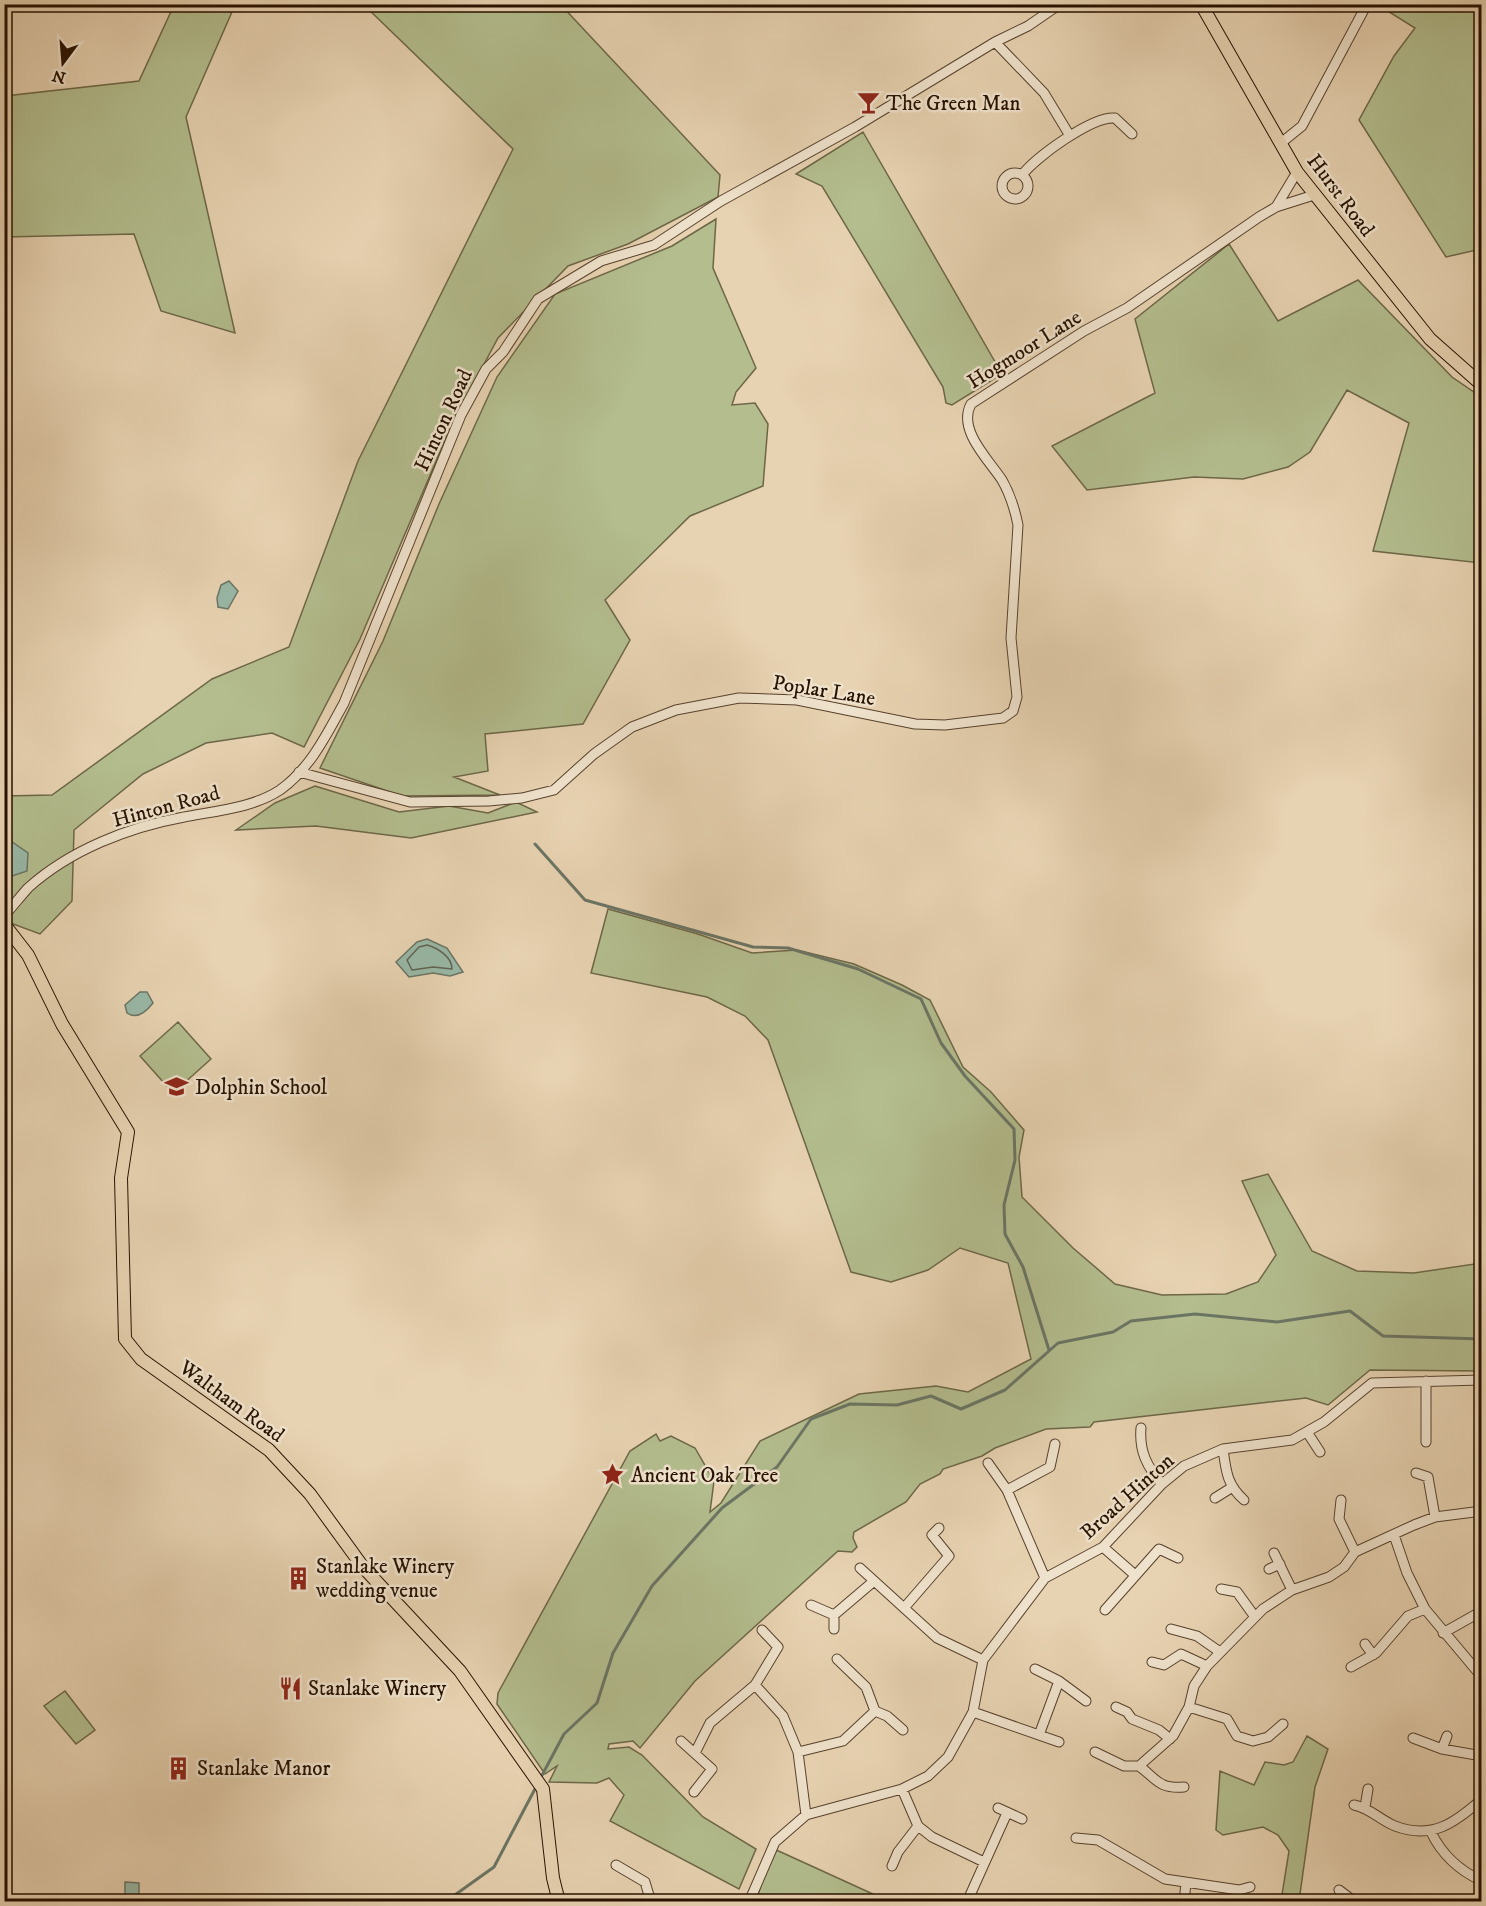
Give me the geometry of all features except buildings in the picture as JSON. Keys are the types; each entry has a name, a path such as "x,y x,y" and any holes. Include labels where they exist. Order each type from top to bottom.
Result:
{"main road":[{"name":"Hurst Road","path":"1200,4 1297,172 1314,195 1430,339 1482,385"},
{"name":"Waltham Road","path":"4,924 28,955 62,1023 128,1132 121,1178 126,1339 141,1359 269,1450 310,1494 363,1567 460,1671 542,1788 553,1878 559,1902"}],"street":[{"name":"Hinton Road","path":"4,916 29,888 75,856 115,837 159,822 267,797 280,790 299,772 326,735 344,703 461,415 486,369 503,352 538,299 600,261 654,245 721,201 855,127 995,42 1028,26 1060,4"},
{"path":"1281,143 1302,126 1367,4"},
{"path":"995,42 1044,93 1070,136"},
{"path":"1022,175 1030,164 1070,136 1110,118 1120,121 1132,134"},
{"name":"Hogmoor Lane","path":"1276,207 1297,172"},
{"name":"Hogmoor Lane","path":"1013,711 1017,689 1012,656 1012,619 1018,525 1002,481 967,423 969,408 985,393 1084,331 1127,308 1215,245 1276,207 1314,195"},
{"name":"Poplar Lane","path":"299,772 410,802 489,801 522,798 555,790 594,754 632,727 676,710 739,699 797,700 915,724 991,722 1013,711"},
{"name":"Broad Hinton","path":"749,1902 775,1842 806,1815 902,1789 928,1776 948,1757 973,1712 983,1660 1045,1578 1103,1548 1162,1484 1184,1466 1223,1449 1292,1440 1324,1422 1372,1383 1482,1380"},
{"path":"1426,1381 1426,1442"},
{"path":"1140,1428 1140,1442 1149,1468 1162,1484"},
{"path":"1307,1432 1320,1452"},
{"path":"1007,1490 1050,1467 1055,1444"},
{"path":"1223,1449 1231,1488 1244,1500"},
{"path":"988,1463 1007,1490 1045,1578"},
{"path":"1050,1467 1059,1475"},
{"path":"1416,1473 1428,1478 1435,1517"},
{"path":"1215,1498 1231,1488"},
{"path":"1341,1500 1339,1520 1355,1552"},
{"path":"1095,1752 1124,1766 1139,1766 1170,1739 1189,1707 1194,1686 1207,1666 1255,1617 1292,1590 1329,1577 1344,1567 1355,1552 1435,1517 1481,1507"},
{"path":"939,1528 932,1535 949,1556"},
{"path":"1394,1535 1407,1573 1425,1609 1482,1677"},
{"path":"1103,1548 1135,1575"},
{"path":"904,1608 949,1556 958,1549"},
{"path":"1105,1610 1159,1549 1178,1558"},
{"path":"1274,1553 1292,1590"},
{"path":"1269,1569 1280,1564"},
{"path":"860,1568 937,1638 983,1660"},
{"path":"834,1629 834,1615 874,1581"},
{"path":"1221,1589 1237,1592 1255,1617"},
{"path":"811,1605 834,1615"},
{"path":"1352,1667 1373,1655 1408,1616 1425,1609"},
{"path":"1443,1633 1482,1611"},
{"path":"1171,1629 1197,1636 1221,1652"},
{"path":"695,1753 710,1723 755,1685 778,1647 762,1630"},
{"path":"1365,1644 1373,1655"},
{"path":"1152,1662 1164,1665 1181,1654 1207,1666"},
{"path":"837,1659 866,1687 874,1711"},
{"path":"1035,1670 1059,1681 1086,1701"},
{"path":"1039,1735 1059,1681"},
{"path":"755,1685 783,1716 798,1752 806,1815"},
{"path":"1116,1707 1127,1712 1132,1719 1159,1730 1170,1739"},
{"path":"1189,1707 1227,1719 1238,1736 1252,1741 1268,1737 1283,1724"},
{"path":"798,1752 843,1741 874,1711"},
{"path":"874,1711 887,1716 903,1730"},
{"path":"973,1712 1059,1742"},
{"path":"1442,1749 1447,1736"},
{"path":"1413,1738 1442,1749 1482,1756"},
{"path":"681,1741 712,1769 694,1792"},
{"path":"1139,1766 1156,1783 1173,1788 1184,1787"},
{"path":"902,1789 918,1826 932,1837 984,1862"},
{"path":"1365,1807 1368,1789"},
{"path":"1354,1805 1365,1807 1395,1826 1431,1832 1466,1813 1482,1799"},
{"path":"967,1902 1002,1810 1022,1819"},
{"path":"892,1866 898,1852 918,1826"},
{"path":"1431,1832 1439,1849 1450,1861 1482,1881"},
{"path":"1076,1838 1098,1840 1165,1879 1239,1890 1250,1887"},
{"path":"632,1874 635,1864"},
{"path":"616,1865 645,1882 651,1902"},
{"path":"1184,1902 1186,1883"},
{"path":"1339,1890 1355,1902"}],"green space":[{"path":"174,5 235,5 186,117 235,333 161,311 134,234 5,237 5,96 139,81"},
{"path":"364,5 561,5 720,175 718,197 628,244 568,266 498,338 452,424 360,639 304,747 272,733 206,743 143,774 74,830 72,901 40,934 5,921 4,796 52,795 212,679 289,647 358,461 513,149"},
{"path":"1378,5 1481,5 1481,249 1446,257 1359,120 1394,56 1415,28"},
{"path":"863,132 1002,374 952,405 946,403 943,387 822,186 796,174"},
{"path":"716,219 713,268 756,368 736,392 732,405 755,403 768,424 763,486 690,516 605,600 630,640 583,724 485,734 488,771 454,777 500,795 402,796 320,768 383,641 439,504 497,377 555,294 672,246"},
{"path":"1229,244 1278,321 1358,280 1452,377 1481,397 1481,563 1373,551 1409,423 1347,390 1310,452 1288,467 1243,479 1194,477 1087,490 1052,446 1155,393 1135,319"},
{"path":"315,786 399,812 449,806 488,813 516,802 537,812 411,838 316,826 236,830 275,803"},
{"path":"608,909 698,934 752,953 797,950 854,964 930,1000 963,1067 991,1092 1024,1130 1019,1157 1022,1197 1073,1248 1115,1284 1162,1295 1226,1294 1258,1282 1276,1255 1242,1181 1268,1174 1312,1251 1357,1271 1414,1273 1481,1263 1481,1371 1370,1370 1328,1405 1306,1398 1094,1422 1090,1427 1046,1429 995,1448 982,1456 943,1469 940,1474 920,1484 906,1502 854,1532 853,1538 857,1547 852,1552 838,1551 695,1681 640,1748 633,1741 609,1744 608,1749 629,1747 642,1755 703,1817 756,1849 739,1889 610,1821 624,1795 609,1778 597,1783 549,1782 557,1766 545,1774 497,1704 498,1693 630,1451 656,1434 660,1441 671,1436 695,1448 714,1481 710,1512 721,1503 760,1441 859,1394 936,1386 968,1392 1031,1359 1008,1263 960,1248 928,1270 891,1282 851,1272 768,1040 745,1016 707,997 591,973"},
{"path":"178,1022 211,1059 173,1093 140,1056"},
{"path":"65,1691 95,1730 76,1744 44,1706"},
{"path":"1307,1736 1328,1749 1315,1787 1299,1901 1281,1901 1289,1851 1278,1835 1263,1827 1223,1835 1216,1830 1220,1771 1254,1785 1265,1762 1284,1765 1293,1762"},
{"path":"772,1848 892,1901 769,1902 758,1895"}],"water":[{"path":"229,581 238,591 228,609 218,607 217,598 221,585"},
{"path":"5,837 28,853 27,871 12,876 5,874"},
{"path":"427,939 447,948 463,972 450,976 433,973 409,977 396,962 417,942"},
{"path":"140,992 147,992 153,1003 141,1014 134,1016 127,1013 125,1005"},
{"path":"125,1882 139,1883 139,1901 125,1901"}],"waterway":[{"path":"535,844 585,900 753,947 788,948 858,969 921,999 941,1043 965,1076 1014,1129 1015,1160 1004,1205 1005,1234 1023,1267 1049,1350"},
{"path":"540,1779 564,1734 597,1703 613,1653 652,1586 722,1508 777,1467 811,1419 850,1404 897,1405 931,1396 961,1409 1005,1390 1058,1343 1113,1332 1131,1321 1195,1314 1277,1322 1350,1311 1383,1336 1482,1339"},
{"path":"445,1902 494,1867 536,1787"}],"place":[{"name":"The Green Man","path":"868,103"},
{"name":"Dolphin School","path":"177,1087"},
{"name":"Ancient Oak Tree","path":"613,1475"},
{"name":"Stanlake Winery wedding venue","path":"298,1578"},
{"name":"Stanlake Winery","path":"290,1688"},
{"name":"Stanlake Manor","path":"179,1768"}]}
